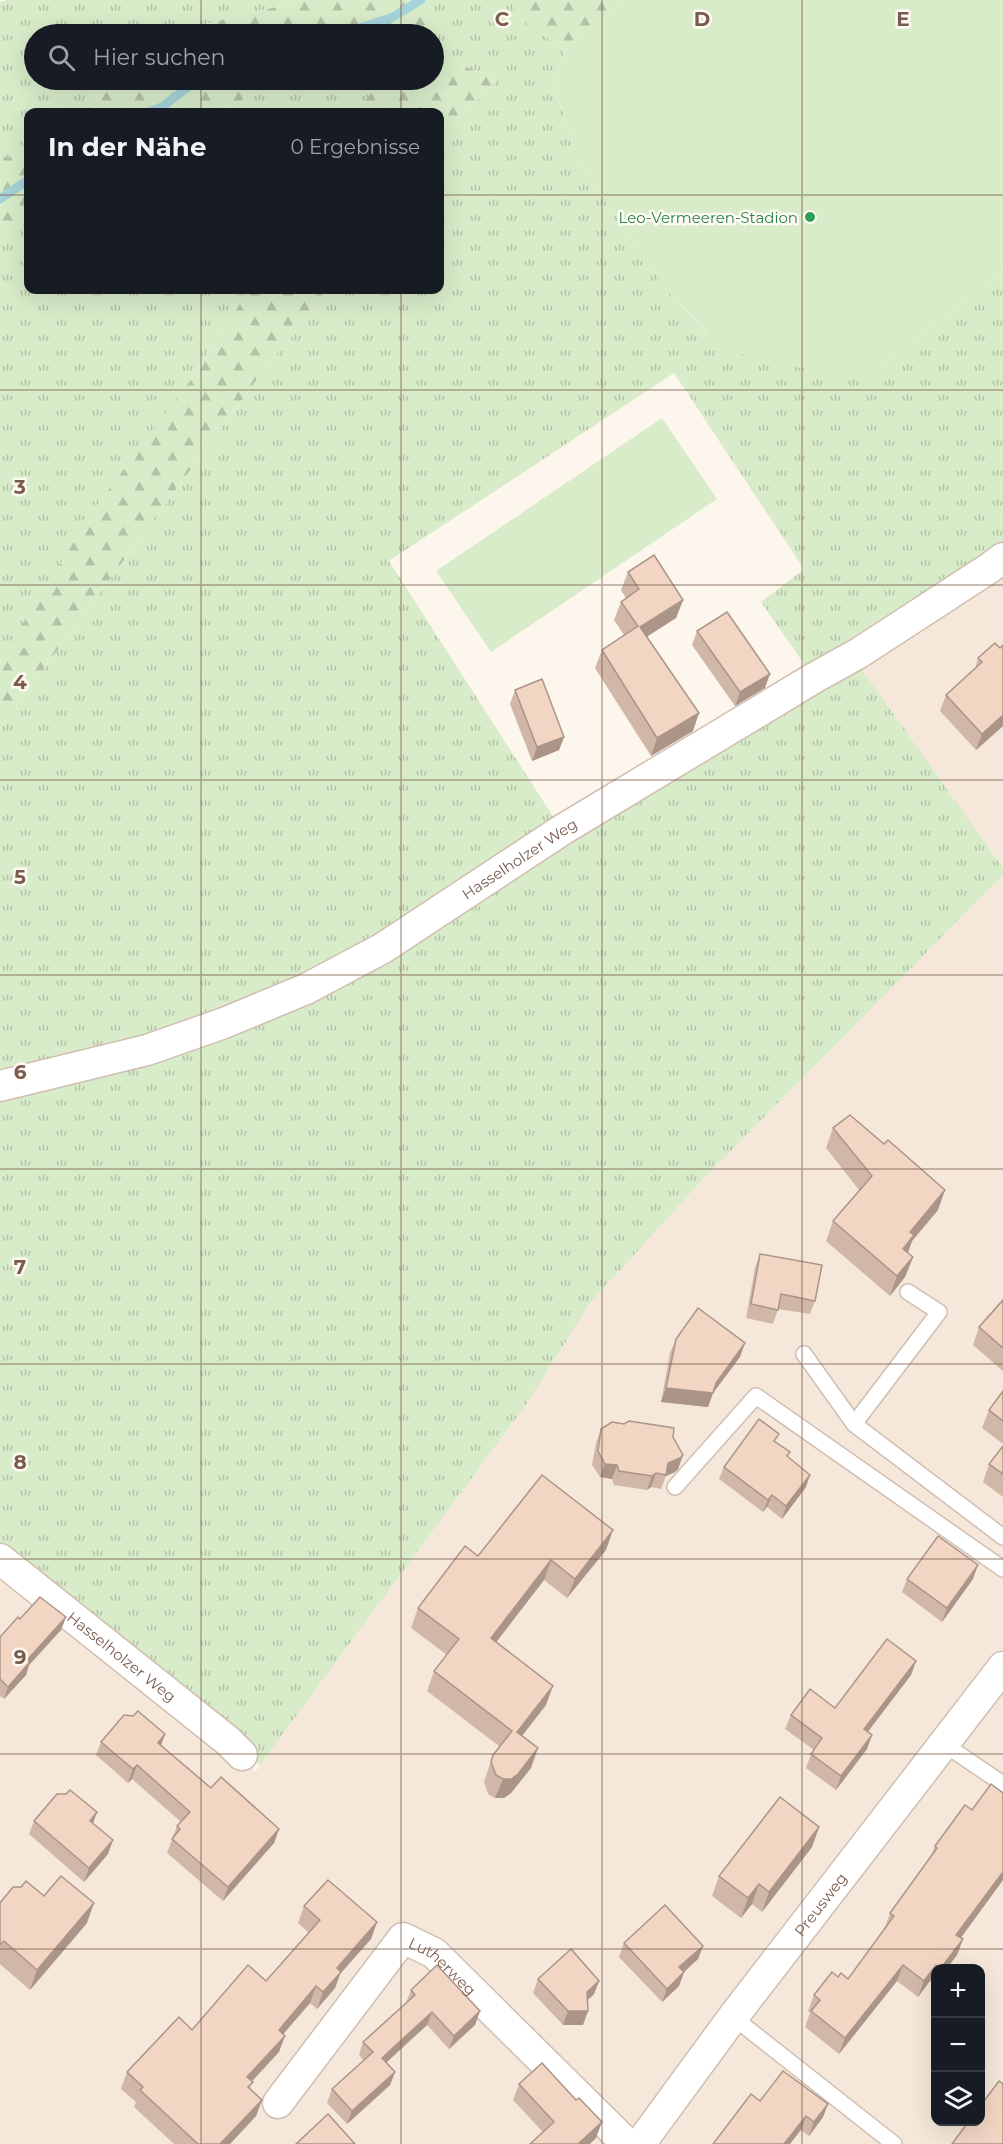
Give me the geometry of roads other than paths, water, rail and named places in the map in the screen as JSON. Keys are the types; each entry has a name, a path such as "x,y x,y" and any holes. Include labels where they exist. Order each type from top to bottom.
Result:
{"street":[{"name":"Hasselholzer Weg","path":"0,1086 147,1050 224,1023 306,989 383,948 562,830 804,683 859,653 1003,558"},
{"name":"Hasselholzer Weg","path":"0,1559 228,1741 242,1755"},
{"name":"Preusweg","path":"640,2144 733,2017 1003,1667"},
{"name":"Lutherweg","path":"278,2103 403,1938 434,1953 627,2144"}],"lane":[{"path":"854,1424 939,1312 908,1292"},
{"path":"804,1354 854,1424 1003,1537"},
{"path":"675,1486 756,1396 1003,1569"},
{"path":"944,1744 1003,1784"},
{"path":"733,2017 894,2144"}],"waterway":[{"path":"372,24 391,18 421,0"},
{"path":"159,108 184,90"},
{"path":"0,199 24,183"}],"place":[{"name":"Leo-Vermeeren-Stadion","path":"810,217"}]}
